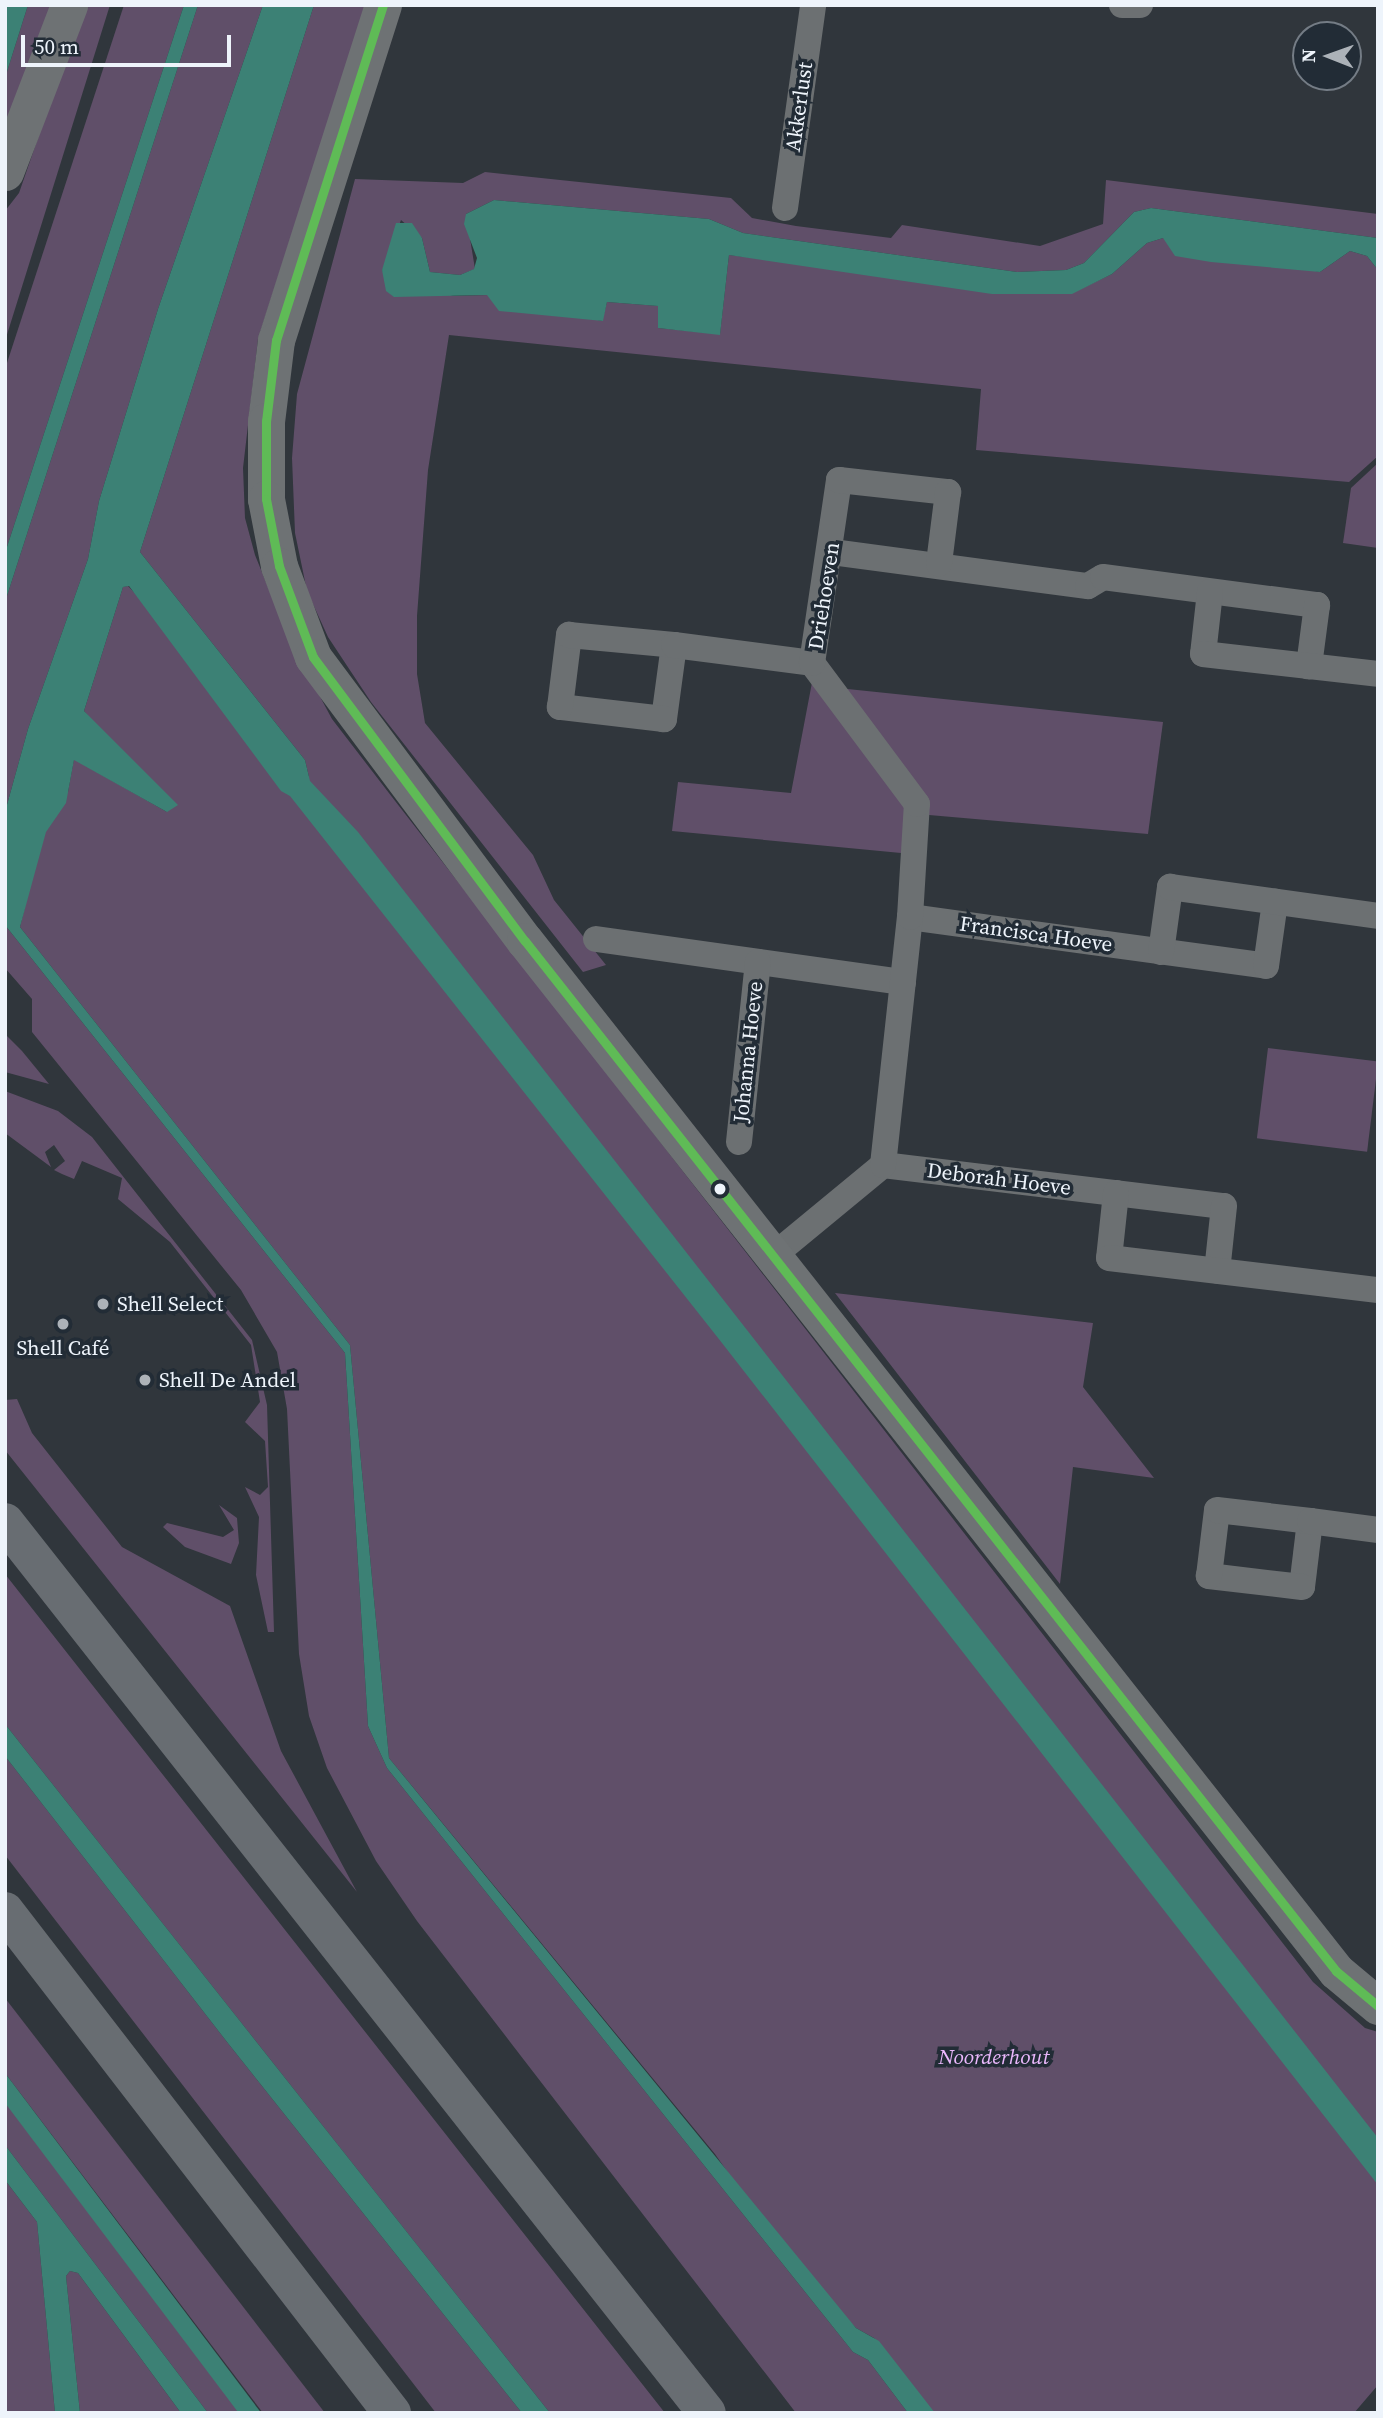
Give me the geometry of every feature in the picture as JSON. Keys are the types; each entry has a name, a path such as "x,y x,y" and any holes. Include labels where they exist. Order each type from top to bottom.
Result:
{"highway":[{"path":"5,1522 707,2413"},
{"path":"5,1911 392,2413"}],"street":[{"path":"5,172 69,5"},
{"path":"383,5 276,340 266,421 266,499 279,566 313,657 359,724 1336,1971 1378,2006"},
{"name":"Akkerlust","path":"785,208 813,5"},
{"path":"1122,5 1140,5"},
{"name":"Driehoeven","path":"883,1165 910,917 917,804 813,663 832,552 839,480 948,492 939,563"},
{"path":"832,552 939,563 1088,586 1103,577 1317,605 1309,666"},
{"path":"1210,592 1203,654 1378,674"},
{"path":"674,645 664,719 560,707 569,635 674,645 813,663"},
{"path":"1161,952 1170,887 1378,916"},
{"name":"Francisca Hoeve","path":"910,917 1266,966 1275,902"},
{"name":"Johanna Hoeve","path":"596,939 903,982"},
{"name":"Johanna Hoeve","path":"739,1142 758,962"},
{"path":"774,1255 883,1165"},
{"name":"Deborah Hoeve","path":"883,1165 1224,1206 1217,1271"},
{"path":"1116,1193 1108,1258 1378,1290"},
{"path":"1310,1521 1378,1530"}],"green space":[{"path":"28,5 54,5 5,136 5,78"},
{"path":"84,5 110,5 5,341 5,211 19,193"},
{"path":"124,5 184,5 5,553 5,369"},
{"path":"198,5 263,5 158,309 99,501 88,559 28,729 5,812 5,602"},
{"name":"Noorderhout","path":"314,5 366,5 258,339 243,468 245,518 255,555 289,639 332,719 1313,1982 1365,2028 1378,2032 1378,2385 1354,2413 929,2413 874,2338 856,2328 779,2246 715,2154 389,1758 350,1345 20,927 54,787 68,792 74,759 167,812 84,711 123,587 128,586 309,777 305,760 140,552"},
{"path":"485,172 731,198 752,218 796,226 891,238 902,225 1040,246 1103,224 1106,180 1378,214 1378,238 1151,208 1134,212 1084,263 1066,270 1017,272 743,233 709,219 494,200 466,214 475,269 460,275 430,272 422,238 401,220 382,271 453,296 488,295 602,321 607,302 659,306 658,328 720,334 729,255 1072,293 1112,274 1147,243 1163,238 1320,272 1350,251 1367,256 1378,270 1378,456 1349,482 976,450 981,389 449,335 428,470 417,616 417,674 425,723 533,855 554,900 606,965 583,972 371,702 328,637 307,591 295,533 292,458 297,394 355,179 463,183"},
{"path":"1378,463 1378,548 1343,543 1351,488"},
{"path":"814,672 909,812 901,853 672,831 678,782 791,793"},
{"path":"838,688 1163,722 1148,834 929,815"},
{"path":"5,925 345,1353 368,1726 387,1768 853,2352 868,2360 908,2413 796,2413 417,1921 376,1861 327,1768 309,1716 299,1654 287,1409 277,1352 241,1290 32,1032 32,999 5,968"},
{"path":"5,1034 22,1051 49,1084 5,1072"},
{"path":"1268,1048 1378,1062 1367,1152 1257,1138"},
{"path":"5,1091 58,1111 92,1137 252,1340 267,1405 274,1632 268,1632 256,1575 259,1517 245,1487 260,1495 268,1487 265,1441 245,1422 260,1402 251,1345 170,1242 118,1199 122,1178 82,1161 74,1179 54,1170 65,1161 54,1145 45,1152 51,1167 5,1133"},
{"path":"835,1293 1093,1323 1083,1387 1154,1478 1073,1467 1060,1584"},
{"path":"17,1399 32,1433 122,1547 230,1606 281,1751 357,1892 5,1450 5,1400"},
{"path":"219,1505 237,1518 239,1543 231,1564 185,1547 163,1527 167,1523 223,1537 234,1530"},
{"path":"5,1574 665,2413 550,2413 5,1724"},
{"path":"5,1756 227,2042 522,2413 436,2413 5,1855"},
{"path":"5,1998 325,2413 263,2413 5,2073"},
{"path":"5,2091 250,2413 208,2413 5,2145"},
{"path":"5,2180 37,2222 55,2413 5,2413"},
{"path":"70,2271 78,2273 181,2413 80,2413 66,2276"}],"shaded area":[{"path":"5,5 28,5 5,78"},
{"path":"184,5 198,5 5,602 5,553"},
{"path":"263,5 314,5 140,552 305,760 310,781 358,832 1378,2138 1378,2185 722,1343 290,796 281,791 129,586 123,587 84,711 178,805 167,812 74,760 66,803 46,832 20,927 350,1345 389,1758 856,2328 879,2341 935,2413 908,2413 868,2360 853,2352 387,1768 368,1726 345,1353 5,925 5,812 28,729 88,559 99,501 158,309"},
{"path":"494,200 709,219 743,233 1017,272 1066,270 1084,263 1134,212 1151,208 1378,238 1378,270 1367,256 1350,251 1320,272 1211,262 1175,256 1163,238 1147,243 1112,274 1072,294 992,294 729,255 720,335 658,328 658,306 607,302 603,321 499,311 487,295 394,297 386,291 382,270 396,223 412,223 422,238 430,272 460,275 474,269 477,258 464,224 466,214"},
{"path":"5,1724 550,2413 522,2413 227,2042 5,1756"},
{"path":"5,2073 261,2413 239,2413 5,2103"},
{"path":"5,2145 208,2413 181,2413 78,2273 70,2271 66,2276 80,2413 55,2413 37,2222 5,2180"}],"transit line":[{"path":"383,5 276,340 266,421 266,499 279,566 313,657 525,941 1336,1971 1378,2006"}],"place":[{"name":"Shell Select","path":"103,1304"},
{"name":"Shell Café","path":"63,1324"},
{"name":"Shell De Andel","path":"145,1380"}]}
